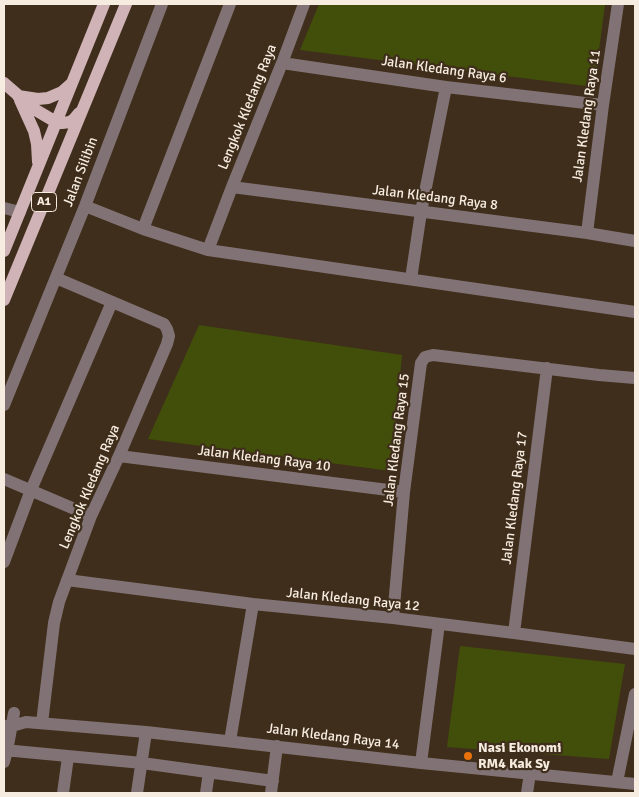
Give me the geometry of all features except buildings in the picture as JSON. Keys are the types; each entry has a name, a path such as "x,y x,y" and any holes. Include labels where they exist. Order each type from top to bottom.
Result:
{"main road":[{"name":"A1","path":"4,251 104,4"},
{"name":"Jalan Silibin","path":"4,300 126,4"},
{"path":"18,96 38,99 52,97 62,92 73,82"},
{"path":"4,83 39,113 56,122 72,121 85,105"},
{"path":"18,96 34,131 38,152 38,168"}],"street":[{"name":"Jalan Silibin","path":"4,405 56,278 162,4"},
{"path":"143,229 230,4"},
{"name":"Lengkok Kledang Raya","path":"208,250 304,4"},
{"name":"Jalan Kledang Raya 11","path":"587,233 602,105 618,4"},
{"name":"Jalan Kledang Raya 6","path":"282,62 446,87 602,105"},
{"path":"411,278 421,212 446,87"},
{"name":"Jalan Kledang Raya 8","path":"232,187 587,233 635,241"},
{"path":"84,206 143,229 208,250 635,312"},
{"path":"4,208 20,212"},
{"name":"Lengkok Kledang Raya","path":"42,723 54,623 59,602 92,516 169,336 168,329 164,324 56,278"},
{"path":"4,562 31,490 112,302"},
{"name":"Jalan Kledang Raya 15","path":"393,618 404,492 421,363 425,357 434,355 635,378"},
{"name":"Jalan Kledang Raya 17","path":"514,633 547,368"},
{"name":"Jalan Kledang Raya 10","path":"119,456 404,492"},
{"path":"4,479 92,516"},
{"name":"Jalan Kledang Raya 12","path":"67,580 253,604 393,618 635,649"},
{"path":"230,741 253,604"},
{"path":"421,763 439,624"},
{"path":"617,782 635,695"},
{"path":"8,718 5,755 68,757 142,763 209,772 272,787 278,746"},
{"name":"Jalan Kledang Raya 14","path":"8,718 26,722 146,732 421,763 635,784"},
{"path":"137,793 146,732"},
{"path":"63,793 68,757"},
{"path":"206,793 209,772"},
{"path":"527,793 530,773"}],"green space":[{"path":"319,4 605,5 594,87 300,50"},
{"path":"199,325 402,355 391,471 148,439"},
{"path":"460,646 625,664 609,759 447,747"}],"place":[{"name":"Nasi Ekonomi RM4 Kak Sy","path":"468,756"}]}
